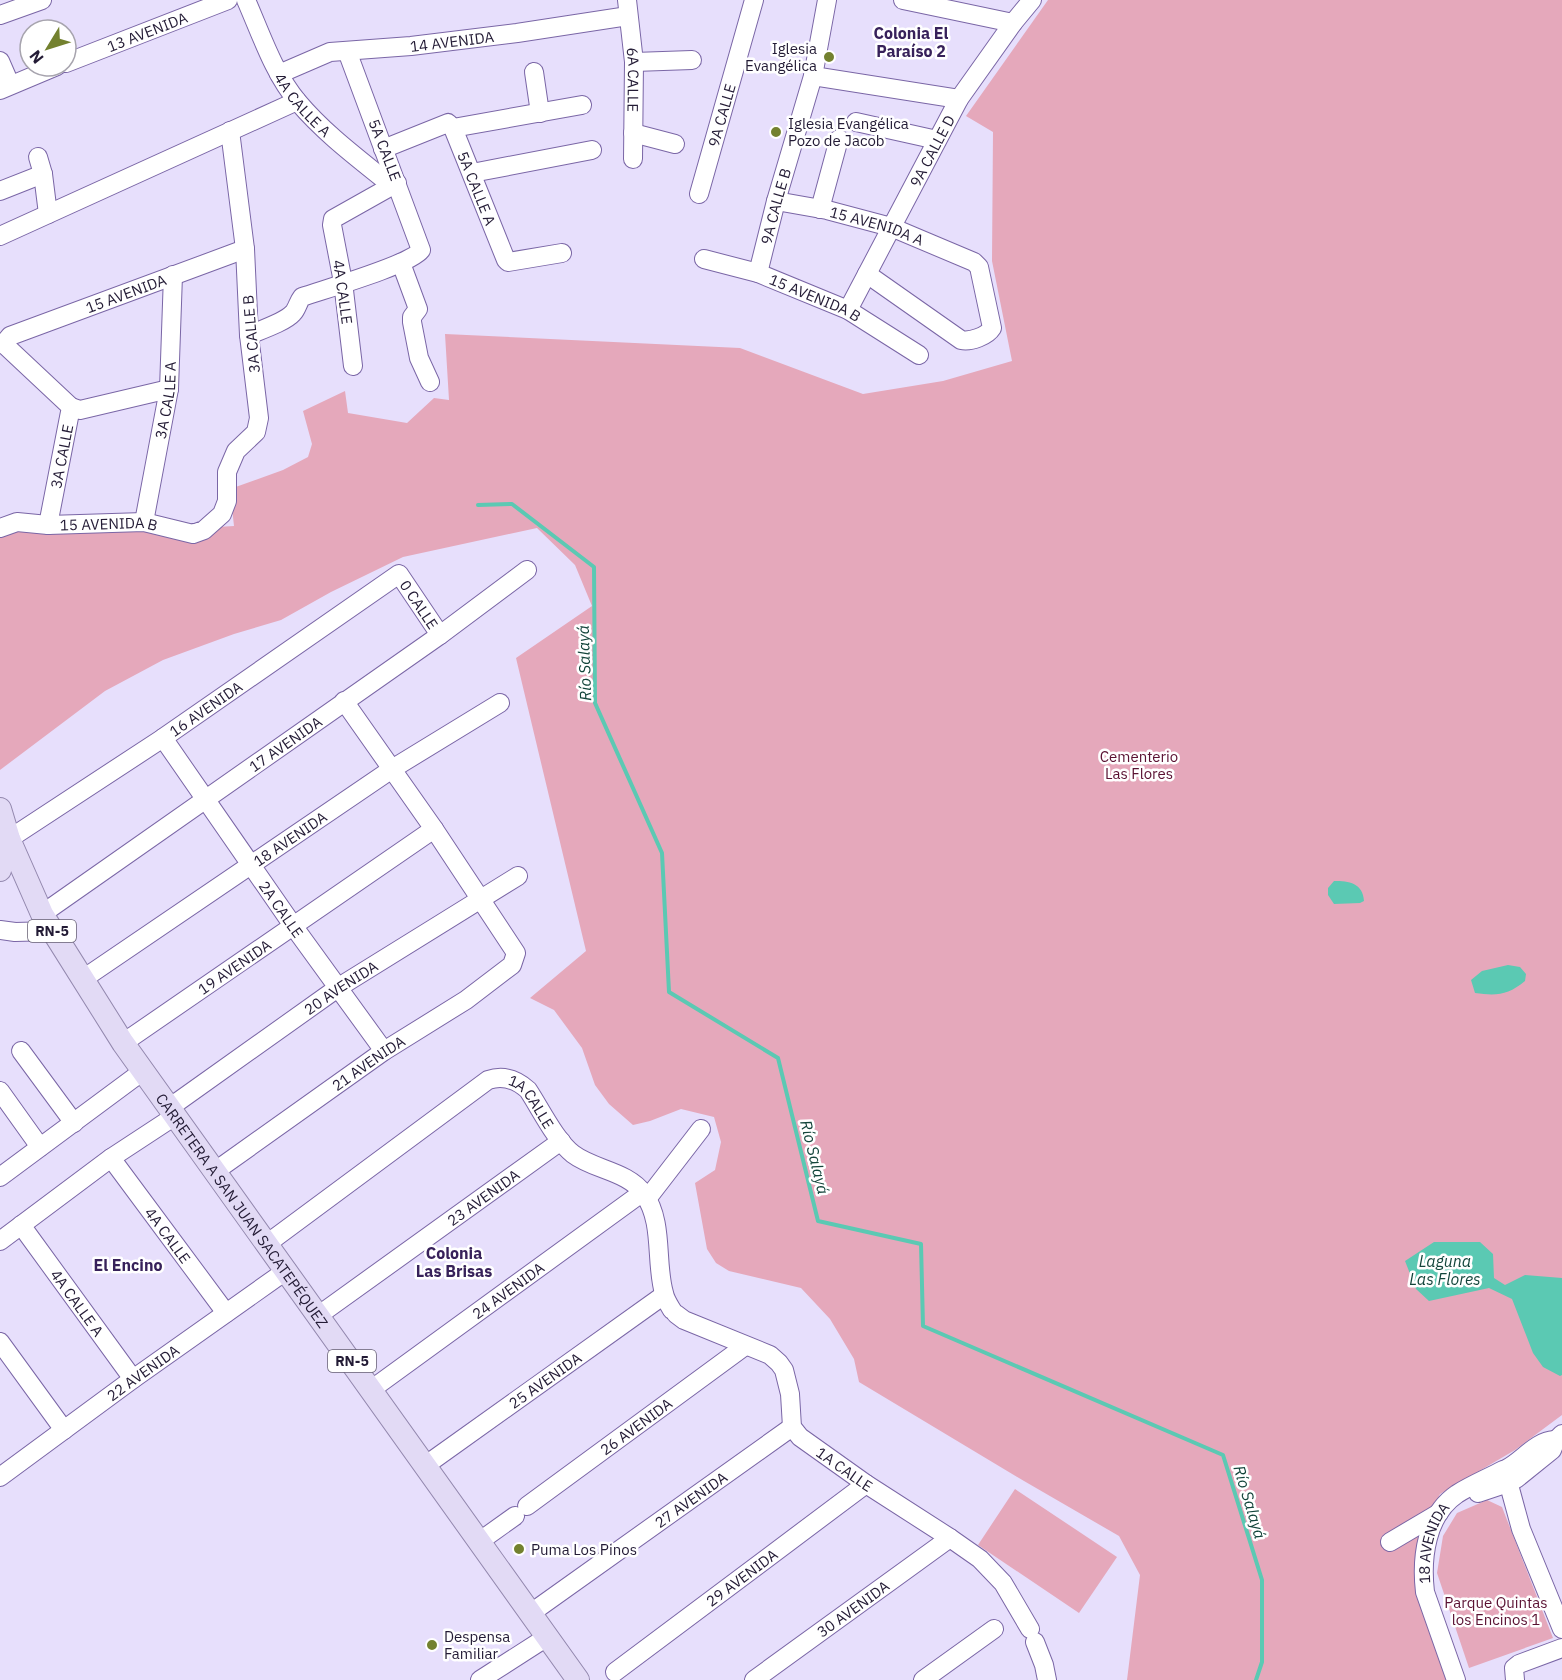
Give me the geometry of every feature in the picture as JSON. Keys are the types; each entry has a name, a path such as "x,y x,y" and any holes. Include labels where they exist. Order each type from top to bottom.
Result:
{"main road":[{"name":"CARRETERA A SAN JUAN SACATEPÉQUEZ","path":"0,809 9,839 47,922 123,1043 531,1613 544,1646 578,1680"},
{"path":"0,870 9,839"}],"street":[{"path":"0,15 42,0"},
{"name":"13 AVENIDA","path":"78,58 228,0"},
{"name":"4A CALLE A","path":"246,0 279,74 297,101 330,135 394,184"},
{"name":"9A CALLE","path":"699,194 754,0"},
{"name":"9A CALLE B","path":"758,273 776,201 813,76 827,0"},
{"path":"903,0 1013,22"},
{"name":"9A CALLE D","path":"848,310 959,99 1013,22 1032,0"},
{"name":"14 AVENIDA","path":"279,74 330,52 481,38 628,8"},
{"name":"6A CALLE","path":"628,8 634,62 633,159"},
{"name":"5A CALLE","path":"347,51 394,184 421,250 420,253 401,263"},
{"path":"634,62 692,60"},
{"path":"0,61 5,87 27,78"},
{"path":"534,72 540,112"},
{"path":"813,76 959,99"},
{"path":"0,236 297,101"},
{"path":"383,149 448,126 582,105"},
{"path":"856,122 937,140"},
{"name":"5A CALLE A","path":"448,126 472,173 506,260 508,262 562,253"},
{"name":"3A CALLE B","path":"214,522 222,514 227,501 226,472 236,451 256,432 259,418 249,335 245,249 230,131"},
{"path":"633,133 675,144"},
{"path":"820,209 839,139"},
{"path":"472,173 592,150"},
{"path":"0,191 40,165 48,214"},
{"name":"4A CALLE","path":"353,366 333,219 394,184"},
{"name":"15 AVENIDA A","path":"776,201 820,209 891,227 974,262 979,267 992,328 989,333 966,341 961,340 867,274"},
{"name":"15 AVENIDA","path":"6,341 10,336 245,249"},
{"name":"15 AVENIDA B","path":"704,259 758,273 848,310 919,355"},
{"path":"249,335 295,312 297,302 302,297 401,263 418,309 412,317 412,322 419,358 430,382"},
{"name":"3A CALLE A","path":"144,522 169,389 173,274"},
{"name":"3A CALLE","path":"6,341 7,347 71,407 48,525"},
{"path":"71,407 80,410 169,389"},
{"name":"15 AVENIDA B","path":"0,528 17,522 48,525 144,522 193,534 204,530 214,522"},
{"name":"17 AVENIDA","path":"47,922 206,798 440,635 526,570"},
{"name":"0 CALLE","path":"399,574 440,635"},
{"name":"16 AVENIDA","path":"9,839 163,738 399,574"},
{"path":"344,701 434,829 480,900"},
{"name":"18 AVENIDA","path":"83,979 392,769 500,703"},
{"name":"2A CALLE","path":"163,738 294,927 384,1051"},
{"name":"19 AVENIDA","path":"123,1043 434,829"},
{"name":"20 AVENIDA","path":"172,1112 339,987 518,876"},
{"name":"21 AVENIDA","path":"214,1172 384,1051 466,1000 512,965 516,953 480,900"},
{"path":"0,930 15,932 47,922"},
{"path":"21,1051 74,1123"},
{"path":"0,1177 143,1071"},
{"name":"1A CALLE","path":"268,1243 488,1080 498,1077 521,1084 528,1090 561,1142 575,1156 635,1184 645,1195"},
{"path":"0,1091 40,1147"},
{"path":"0,1241 172,1112"},
{"name":"24 AVENIDA","path":"372,1389 645,1195 701,1129"},
{"name":"23 AVENIDA","path":"319,1315 561,1142"},
{"name":"4A CALLE","path":"111,1158 226,1313"},
{"path":"645,1195 658,1240 671,1306 684,1320 770,1355 784,1370 790,1394 792,1427"},
{"name":"4A CALLE A","path":"21,1226 133,1379"},
{"name":"22 AVENIDA","path":"0,1477 287,1270"},
{"name":"25 AVENIDA","path":"426,1465 671,1306"},
{"path":"0,1342 64,1430"},
{"name":"26 AVENIDA","path":"480,1541 745,1346"},
{"name":"1A CALLE","path":"792,1427 800,1437 866,1484 980,1559 1003,1583 1032,1636 1044,1665 1047,1680"},
{"name":"27 AVENIDA","path":"531,1613 792,1427"},
{"name":"18 AVENIDA","path":"1466,1680 1434,1591 1432,1576 1435,1545 1440,1530 1453,1508 1463,1500 1508,1477 1517,1463 1545,1440 1559,1437"},
{"path":"1508,1477 1521,1529 1562,1629"},
{"name":"18 AVENIDA","path":"1456,1680 1429,1605 1424,1578 1426,1542 1439,1513 1457,1494 1508,1477"},
{"name":"29 AVENIDA","path":"609,1677 866,1484"},
{"path":"1390,1542 1439,1513"},
{"name":"30 AVENIDA","path":"754,1680 951,1538"},
{"path":"923,1680 994,1629"},
{"path":"480,1680 544,1646"},
{"path":"502,1680 544,1646"},
{"path":"1515,1680 1514,1668 1519,1664 1562,1648"}],"green space":[{"name":"Cementerio Las Flores","path":"1048,0 1562,0 1562,1415 1515,1450 1440,1494 1426,1524 1420,1562 1455,1680 1127,1680 1140,1575 1119,1536 859,1382 854,1359 830,1319 801,1288 729,1271 716,1263 707,1249 695,1183 715,1170 721,1142 714,1117 681,1109 633,1125 609,1104 595,1085 582,1048 554,1010 530,998 586,951 516,658 592,606 575,565 537,528 403,557 331,592 281,620 234,634 163,660 105,691 0,770 0,531 149,531 234,526 230,489 283,470 308,457 312,444 303,411 345,391 348,413 407,423 434,398 449,400 445,334 740,348 863,394 943,381 1012,361 992,261 993,132 966,116"},
{"path":"1015,1489 1117,1557 1079,1613 978,1545"},
{"name":"Parque Quintas los Encinos 1","path":"1487,1500 1502,1507 1553,1638 1469,1668 1437,1573 1443,1536 1457,1513"}],"water":[{"path":"1334,881 1354,884 1361,890 1364,901 1334,904 1328,895 1328,888"},
{"path":"1508,965 1520,967 1526,974 1525,981 1502,993 1475,993 1471,980 1482,971"},
{"name":"Laguna Las Flores","path":"1434,1242 1480,1242 1493,1254 1494,1278 1505,1285 1525,1275 1562,1278 1562,1375 1543,1367 1533,1353 1512,1299 1489,1288 1429,1301 1416,1289 1405,1261"}],"waterway":[{"name":"Río Salayá","path":"478,505 512,504 594,567 595,703 662,853 669,992 778,1058 818,1221 921,1244 923,1326 1223,1455 1262,1580 1262,1662 1256,1680"}],"place":[{"name":"Iglesia Evangélica","path":"829,57"},
{"name":"Iglesia Evangélica Pozo de Jacob","path":"776,132"},
{"name":"Puma Los Pinos","path":"519,1549"},
{"name":"Despensa Familiar","path":"432,1645"}],"district":[{"name":"Colonia El Paraíso 2","path":"911,42"},
{"name":"Colonia Las Brisas","path":"454,1262"},
{"name":"El Encino","path":"128,1265"}]}
